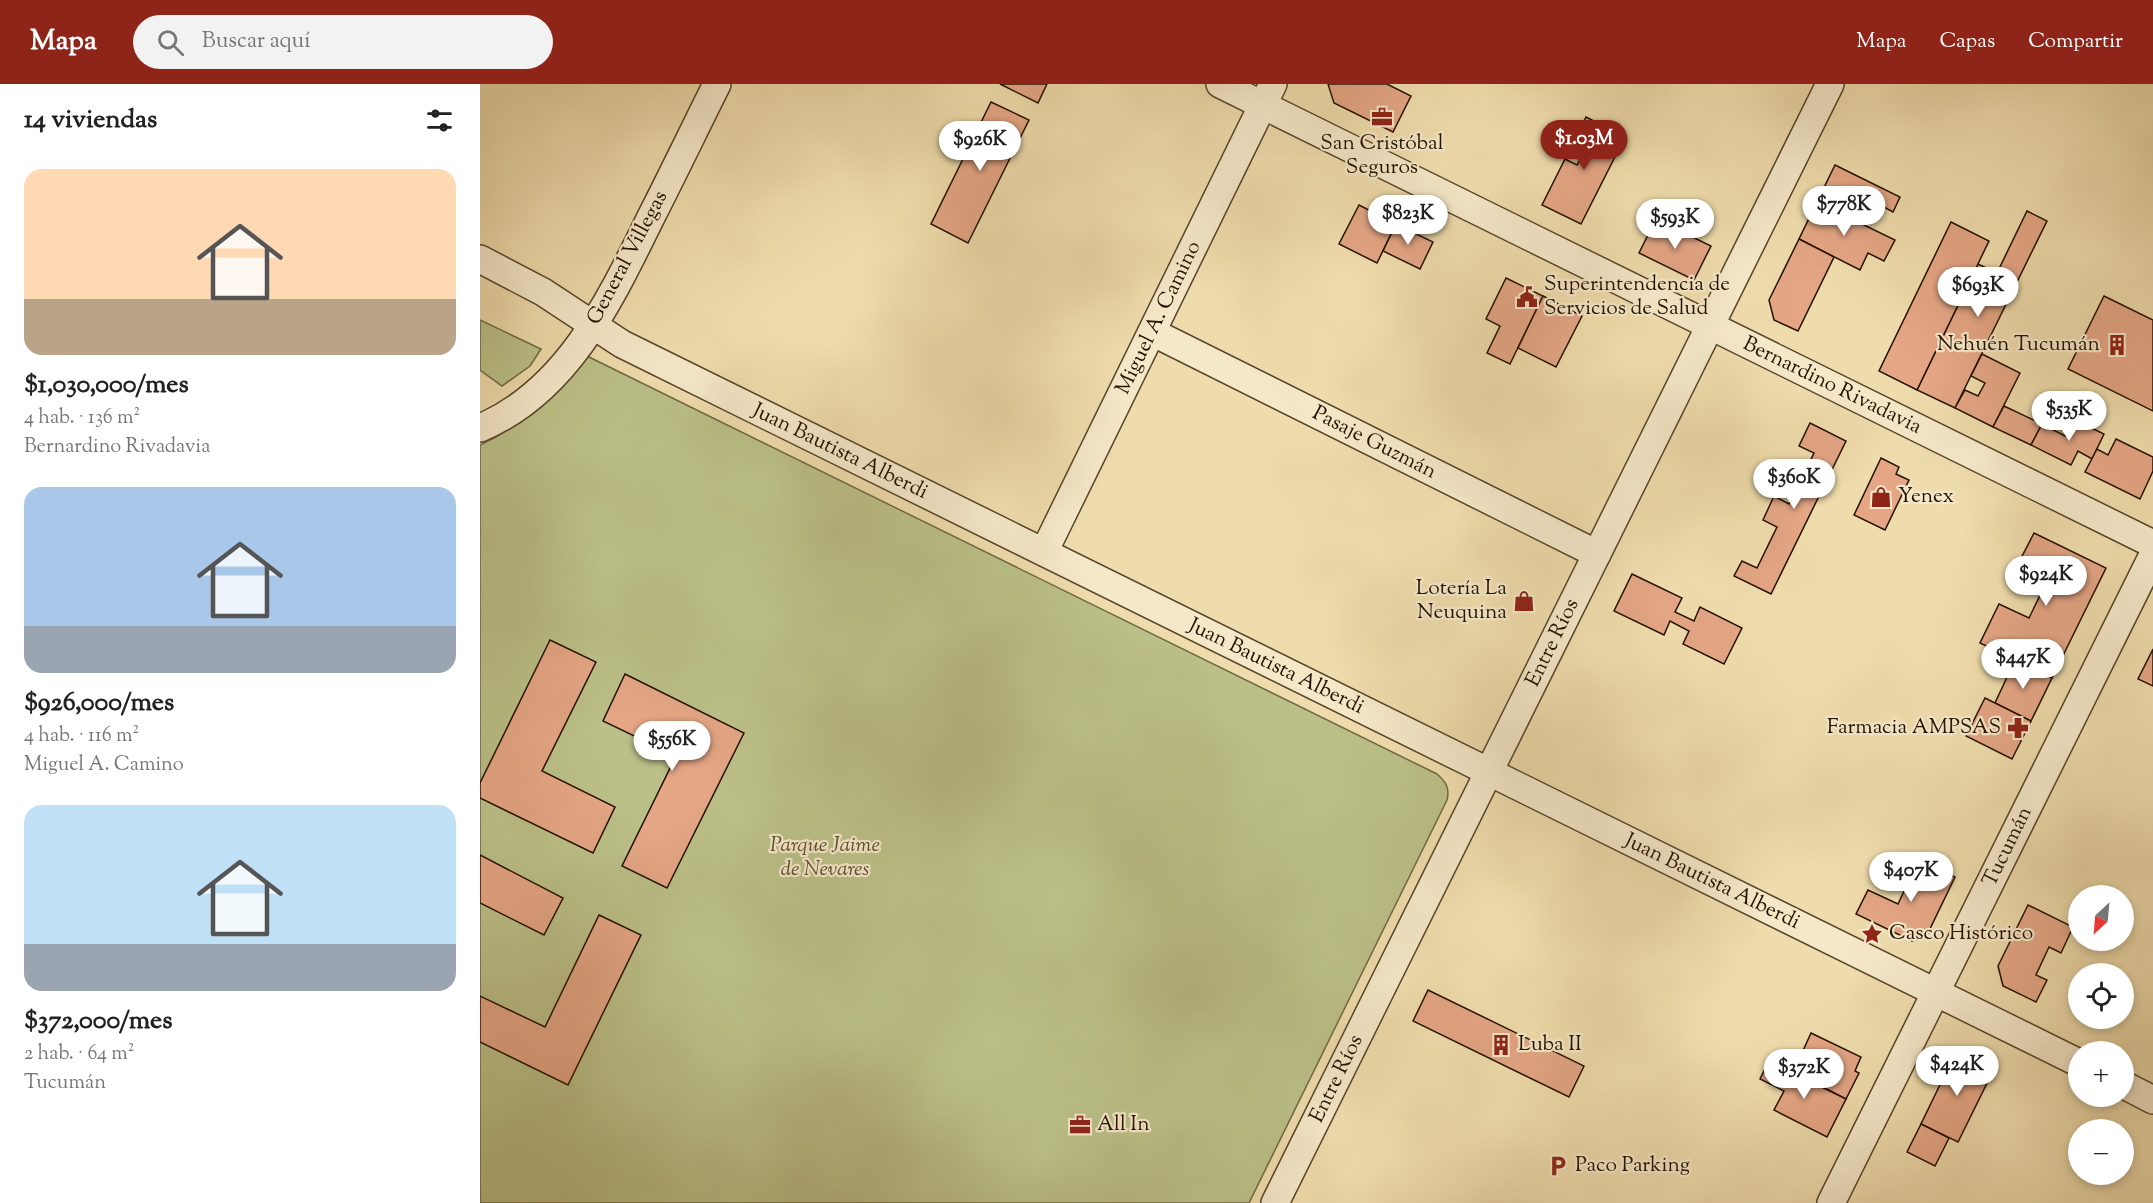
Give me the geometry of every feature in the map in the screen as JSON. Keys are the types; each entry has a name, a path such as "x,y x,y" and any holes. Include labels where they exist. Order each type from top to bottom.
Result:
{"street":[{"name":"General Villegas","path":"480,428 504,416 539,389 593,326 615,291 717,84"},
{"name":"Bernardino Rivadavia","path":"1220,84 1268,95 1710,326 2153,544"},
{"name":"Entre Ríos","path":"1275,1203 1830,84"},
{"name":"Miguel A. Camino","path":"1044,552 1268,95"},
{"name":"Juan Bautista Alberdi","path":"480,259 543,292 622,344 2068,1058"},
{"name":"Pasaje Guzmán","path":"1152,332 1597,554"},
{"name":"Tucumán","path":"1831,1203 2153,555"},
{"path":"2134,1090 2153,1100"}],"green space":[{"path":"480,320 541,349 530,366 502,386 480,370"},
{"name":"Parque Jaime de Nevares","path":"587,356 1437,774 1443,780 1448,789 1447,800 1249,1203 480,1203 480,445 511,428 525,417 551,394"}],"building":[{"path":"1000,84 1047,84 1038,103"},
{"name":"San Cristóbal Seguros","path":"1328,84 1387,84 1411,96 1393,132 1334,103"},
{"path":"991,102 1029,120 968,243 931,224"},
{"path":"1586,117 1625,137 1581,224 1542,205 1565,159 1577,165 1584,151 1572,146"},
{"path":"1835,165 1900,197 1893,212 1884,207 1879,218 1870,214 1864,225 1817,202"},
{"path":"1817,202 1895,240 1884,261 1868,253 1860,270 1799,239"},
{"path":"1359,205 1396,224 1377,263 1339,244"},
{"path":"2027,211 2047,221 1955,408 1917,390 1978,264 1997,273"},
{"path":"1656,219 1711,246 1694,280 1639,253"},
{"path":"1951,222 1989,241 1917,390 1879,371"},
{"path":"1396,224 1433,242 1420,269 1383,251"},
{"path":"1799,239 1834,257 1798,331 1774,320 1769,300"},
{"path":"1506,278 1543,296 1510,364 1487,353 1500,326 1486,319"},
{"path":"1543,296 1582,316 1556,367 1518,348"},
{"name":"Nehuén Tucumán","path":"2104,296 2153,320 2153,411 2068,369"},
{"path":"1982,354 2020,373 1993,427 1955,408 1965,390 1978,396 1985,383 1971,376"},
{"path":"2004,406 2042,424 2031,445 1993,427"},
{"path":"2073,419 2104,434 2092,459 2078,451 2071,465 2031,445 2042,424 2065,436"},
{"path":"1810,423 1846,441 1771,594 1734,576 1742,561 1757,568 1777,527 1763,520 1774,496 1789,504 1814,453 1799,446"},
{"path":"2116,439 2153,457 2153,471 2140,499 2085,472 2097,449 2108,455"},
{"name":"Yenex","path":"1881,458 1899,467 1896,474 1909,480 1885,530 1854,515"},
{"path":"2034,533 2106,568 2052,678 1980,643 1999,604 2029,618 2046,583 2016,568"},
{"path":"1632,574 1682,598 1675,612 1694,621 1700,607 1742,628 1724,664 1683,644 1689,631 1670,621 1664,635 1614,611"},
{"path":"550,640 596,662 542,771 615,807 593,853 480,798 480,783"},
{"path":"2153,649 2153,686 2138,679"},
{"path":"2015,660 2052,678 2031,721 1995,703"},
{"path":"625,674 744,733 667,888 622,866 676,756 603,721"},
{"path":"1985,698 2031,721 2012,759 1966,736"},
{"path":"480,855 563,898 544,935 480,903"},
{"path":"1919,859 1955,877 1926,937 1912,941 1856,914 1868,890 1898,904"},
{"path":"2028,905 2068,925 2068,938 2061,953 2049,947 2036,975 2047,980 2036,1002 2003,986 1998,966"},
{"path":"599,915 641,935 568,1085 480,1042 480,996 545,1027"},
{"name":"Luba II","path":"1428,990 1584,1066 1569,1097 1413,1021"},
{"path":"1811,1033 1861,1057 1855,1071 1859,1073 1846,1099 1815,1083 1820,1072 1798,1062"},
{"path":"1968,1056 1994,1069 1958,1142 1921,1124 1951,1062"},
{"path":"1769,1061 1846,1099 1827,1137 1774,1110 1784,1091 1760,1079"},
{"path":"1921,1124 1949,1138 1935,1166 1907,1152"}],"place":[{"name":"San Cristóbal Seguros","path":"1382,117"},
{"name":"Superintendencia de Servicios de Salud","path":"1527,297"},
{"name":"Nehuén Tucumán","path":"2117,345"},
{"name":"Yenex","path":"1881,497"},
{"name":"Lotería La Neuquina","path":"1524,601"},
{"name":"Farmacia AMPSAS","path":"2018,728"},
{"name":"Casco Histórico","path":"1872,934"},
{"name":"Luba II","path":"1501,1045"},
{"name":"All In","path":"1080,1125"},
{"name":"Paco Parking","path":"1558,1166"}]}
